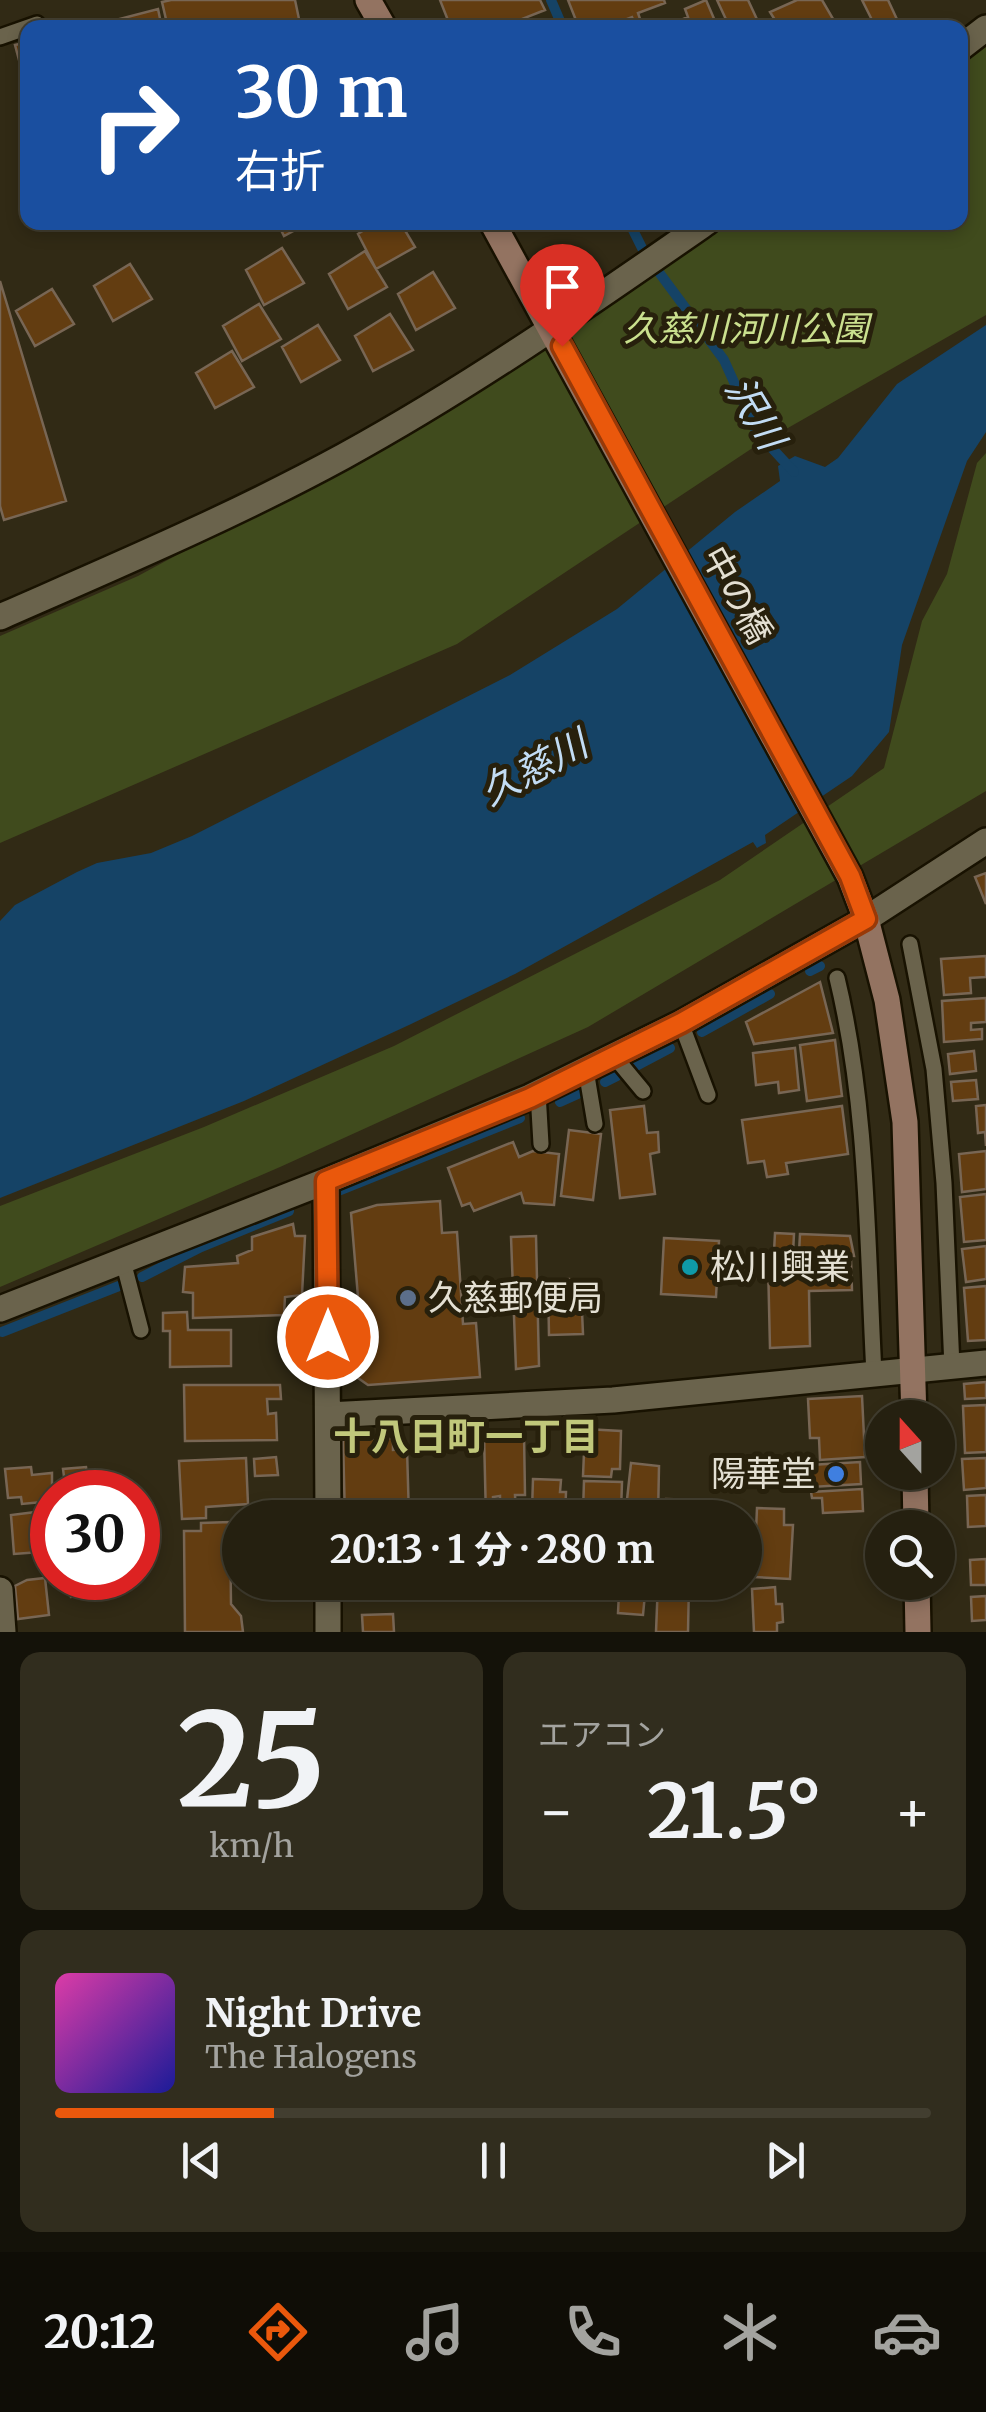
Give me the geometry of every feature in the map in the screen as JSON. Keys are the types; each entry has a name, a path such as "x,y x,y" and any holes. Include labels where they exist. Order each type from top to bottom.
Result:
{"street":[{"name":"中の橋","path":"496,230 850,876 866,919 888,1000 906,1122 913,1400"},
{"path":"0,617 215,524 315,472 556,337 696,230"},
{"path":"0,1309 538,1093 681,1023 866,919 986,842"},
{"path":"910,891 986,861"},
{"path":"326,1181 328,1500"},
{"path":"328,1415 613,1400 986,1363"},
{"path":"0,1590 3,1632"},
{"path":"328,1600 328,1632"},
{"path":"917,1600 918,1632"}],"lane":[{"path":"910,944 934,1070 944,1183 952,1366"},
{"path":"837,978 847,1018 856,1091 874,1374"},
{"path":"681,1023 708,1095"},
{"path":"614,1056 644,1091"},
{"path":"586,1070 595,1124"},
{"path":"538,1093 540,1144"},
{"path":"123,1261 140,1330"}],"green space":[{"name":"久慈川河川公園","path":"986,38 986,315 751,449 457,644 0,843 0,636 138,576 403,433 704,230 968,230 968,50"},
{"path":"986,453 986,791 588,1027 280,1167 0,1287 0,1206 204,1127 394,1046 720,880 884,768 922,621 947,574 977,463"}],"water":[{"name":"久慈川","path":"986,325 986,432 967,461 902,645 889,732 852,776 765,835 766,843 757,848 753,842 515,974 244,1101 0,1198 0,921 15,905 97,863 151,853 192,836 510,675 617,609 735,512 780,481 778,466 795,456 825,467 838,458 897,384"}],"building":[{"path":"295,0 299,19 166,20 162,2"},
{"path":"440,0 540,0 545,10 519,20 448,20"},
{"path":"568,0 665,3 638,13 640,20 632,17 576,20"},
{"path":"706,0 715,20 681,20 688,17 685,9"},
{"path":"717,0 748,0 757,20 726,20"},
{"path":"797,0 822,0 834,20 775,20 770,12"},
{"path":"862,0 888,0 897,20 872,20"},
{"path":"158,9 160,20 116,20"},
{"path":"364,230 405,230 415,247 376,269 358,234"},
{"path":"282,248 304,283 264,305 246,270"},
{"path":"365,251 387,287 348,309 329,274"},
{"path":"130,264 152,299 113,321 94,286"},
{"path":"433,272 455,308 416,330 398,294"},
{"path":"0,281 66,501 4,520 0,506"},
{"path":"52,289 74,324 35,346 16,311"},
{"path":"259,304 281,339 242,361 223,326"},
{"path":"390,314 413,350 373,371 355,336"},
{"path":"318,325 340,360 301,382 282,347"},
{"path":"232,351 254,387 215,408 196,373"},
{"path":"986,873 986,904 975,877"},
{"path":"986,956 986,977 970,978 971,993 944,995 941,959"},
{"path":"820,982 833,1033 754,1044 746,1022"},
{"path":"986,998 986,1022 971,1023 971,1030 982,1029 982,1039 944,1042 942,1001"},
{"path":"835,1040 842,1096 807,1101 800,1045"},
{"path":"795,1048 799,1090 779,1093 778,1082 756,1085 753,1053"},
{"path":"974,1051 976,1071 950,1074 948,1054"},
{"path":"976,1080 978,1099 953,1101 951,1082"},
{"path":"986,1105 986,1146 985,1132 978,1133 976,1106"},
{"path":"644,1106 647,1133 658,1132 659,1152 650,1154 655,1194 620,1198 610,1110"},
{"path":"842,1106 848,1154 786,1163 788,1174 767,1177 764,1161 748,1163 742,1120"},
{"path":"569,1130 601,1134 593,1200 561,1196"},
{"path":"513,1142 519,1157 533,1151 559,1154 554,1205 524,1203 521,1193 474,1211 470,1203 462,1206 448,1168"},
{"path":"986,1151 986,1189 962,1192 959,1154"},
{"path":"986,1194 986,1240 964,1242 960,1197"},
{"path":"440,1201 442,1233 457,1232 463,1324 476,1323 480,1377 368,1385 348,1371 344,1322 360,1321 351,1213 377,1205"},
{"path":"293,1224 295,1236 305,1236 302,1295 285,1297 284,1315 193,1318 193,1293 183,1292 185,1267 238,1263 237,1256 252,1250 252,1237"},
{"path":"775,1233 794,1234 793,1253 774,1252"},
{"path":"800,1234 850,1236 854,1256 799,1253"},
{"path":"536,1236 539,1366 516,1369 511,1237"},
{"name":"松川興業","path":"664,1238 719,1241 716,1297 661,1294"},
{"path":"986,1246 986,1279 966,1282 962,1249"},
{"path":"851,1261 852,1290 809,1291 810,1346 770,1348 768,1263"},
{"path":"569,1279 569,1289 581,1289 583,1334 549,1335 548,1280"},
{"path":"986,1286 986,1340 968,1341 964,1288"},
{"path":"187,1312 188,1330 231,1330 231,1366 170,1367 170,1331 163,1331 163,1313"},
{"path":"986,1382 986,1398 965,1399 964,1384"},
{"path":"184,1385 280,1385 281,1399 267,1399 268,1414 276,1413 277,1440 185,1441"},
{"path":"862,1396 865,1457 820,1460 819,1438 810,1438 808,1399"},
{"path":"986,1405 986,1452 965,1453 963,1406"},
{"path":"585,1429 621,1431 620,1469 612,1469 611,1477 583,1476"},
{"path":"524,1434 525,1495 515,1495 515,1500 500,1500 500,1496 486,1500 484,1435"},
{"path":"393,1438 393,1450 407,1449 408,1500 345,1500 343,1440"},
{"path":"276,1457 278,1475 255,1476 254,1459"},
{"path":"246,1458 248,1500 222,1500 222,1506 206,1507 206,1518 182,1519 179,1461"},
{"path":"986,1458 986,1488 964,1490 962,1459"},
{"name":"陽華堂","path":"860,1462 861,1484 811,1487 810,1465"},
{"path":"631,1463 659,1466 658,1500 627,1500"},
{"path":"31,1467 30,1503 22,1504 21,1497 8,1498 5,1469"},
{"path":"533,1479 561,1480 560,1492 566,1492 566,1500 532,1500"},
{"path":"584,1481 622,1482 621,1500 583,1500"},
{"path":"862,1489 863,1511 823,1513 822,1498 812,1498 811,1492"},
{"path":"986,1495 986,1526 968,1527 967,1496"},
{"path":"762,1508 784,1509 784,1525 793,1525 790,1579 762,1577"},
{"path":"30,1513 30,1553 14,1554 11,1515"},
{"path":"222,1522 222,1600 231,1600 241,1616 243,1632 185,1632 184,1531 201,1531 201,1523"},
{"path":"986,1559 986,1585 971,1585 970,1560"},
{"path":"30,1580 30,1600 47,1600 49,1615 18,1619 15,1586"},
{"path":"775,1587 776,1604 782,1604 783,1622 777,1623 777,1632 754,1632 753,1600 762,1600 762,1588"},
{"path":"986,1596 986,1620 972,1621 971,1597"},
{"path":"619,1600 644,1600 643,1615 618,1613"},
{"path":"657,1600 689,1600 688,1632 656,1632"},
{"path":"393,1614 394,1632 363,1632 362,1615"}],"waterway":[{"name":"沢川","path":"551,0 560,20"},
{"name":"沢川","path":"633,230 643,250"},
{"name":"沢川","path":"658,271 724,360 756,431 794,472"},
{"path":"810,971 820,966"},
{"path":"702,1032 770,994"},
{"path":"634,1067 670,1048"},
{"path":"605,1082 617,1076"},
{"path":"560,1102 580,1093"},
{"path":"338,1191 520,1118"},
{"path":"142,1277 201,1247 289,1211"},
{"path":"2,1332 119,1286"}],"place":[{"name":"松川興業","path":"690,1267"},
{"name":"久慈郵便局","path":"408,1298"},
{"name":"陽華堂","path":"836,1474"}],"district":[{"name":"十八日町一丁目","path":"466,1437"}],"route":[{"path":"328,1337 326,1181 530,1098 681,1023 866,919 850,876 562,346"}]}
